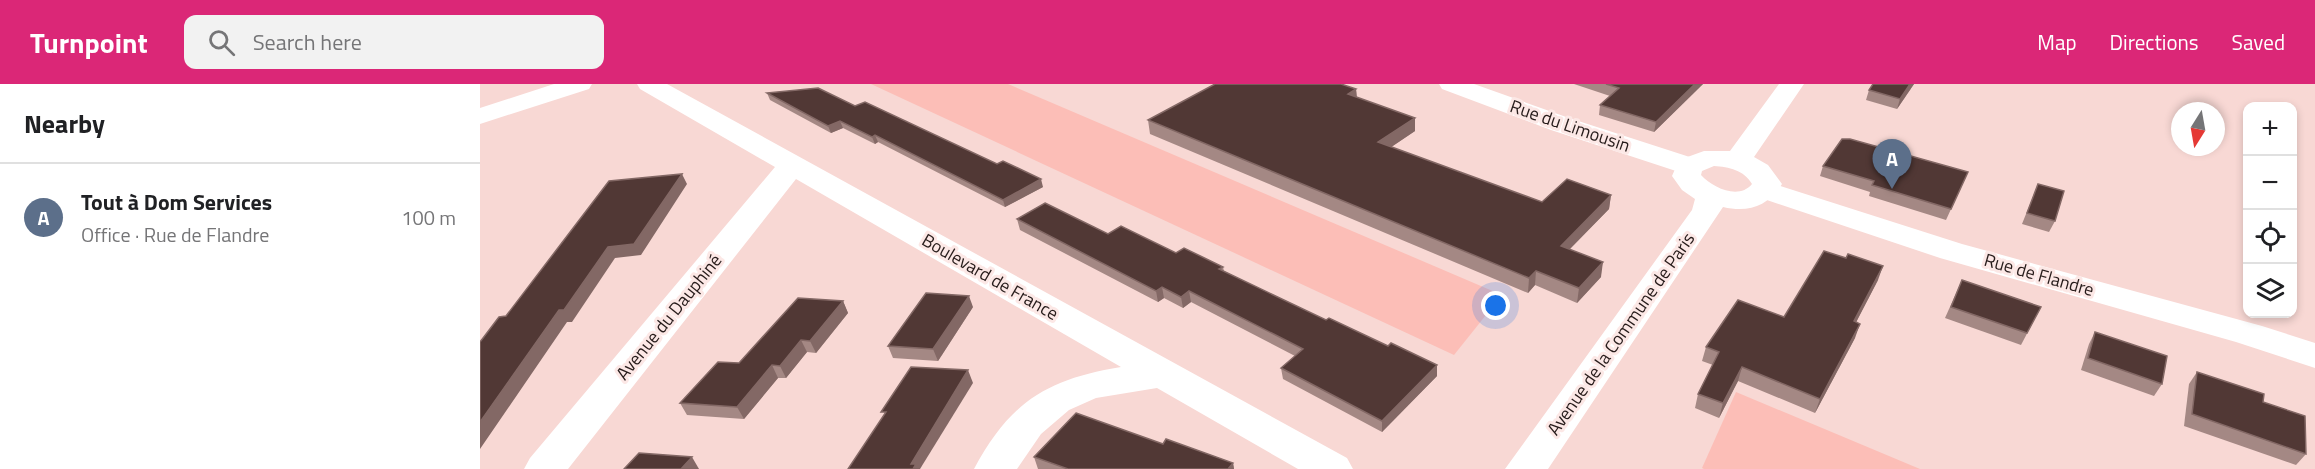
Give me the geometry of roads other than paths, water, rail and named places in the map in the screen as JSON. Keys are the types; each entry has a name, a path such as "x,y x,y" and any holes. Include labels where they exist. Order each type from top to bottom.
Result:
{"street":[{"path":"480,116 580,84"},
{"name":"Boulevard de France","path":"649,84 1332,469"},
{"name":"Rue du Limousin","path":"1451,84 1560,124 1700,181 1737,200 1759,195 1765,190"},
{"path":"1737,161 1792,84"},
{"path":"1700,181 1704,159 1737,161 1758,170 1767,184 1765,190"},
{"name":"Avenue du Dauphiné","path":"545,469 792,165"},
{"name":"Avenue de la Commune de Paris","path":"1526,469 1707,211 1700,181"},
{"name":"Rue de Flandre","path":"1765,190 1951,250 2249,334 2315,356"},
{"path":"995,469 1028,423 1045,407 1067,394 1098,383 1162,374"}],"place":[{"name":"Tout à Dom Services","path":"1892,189"}]}
